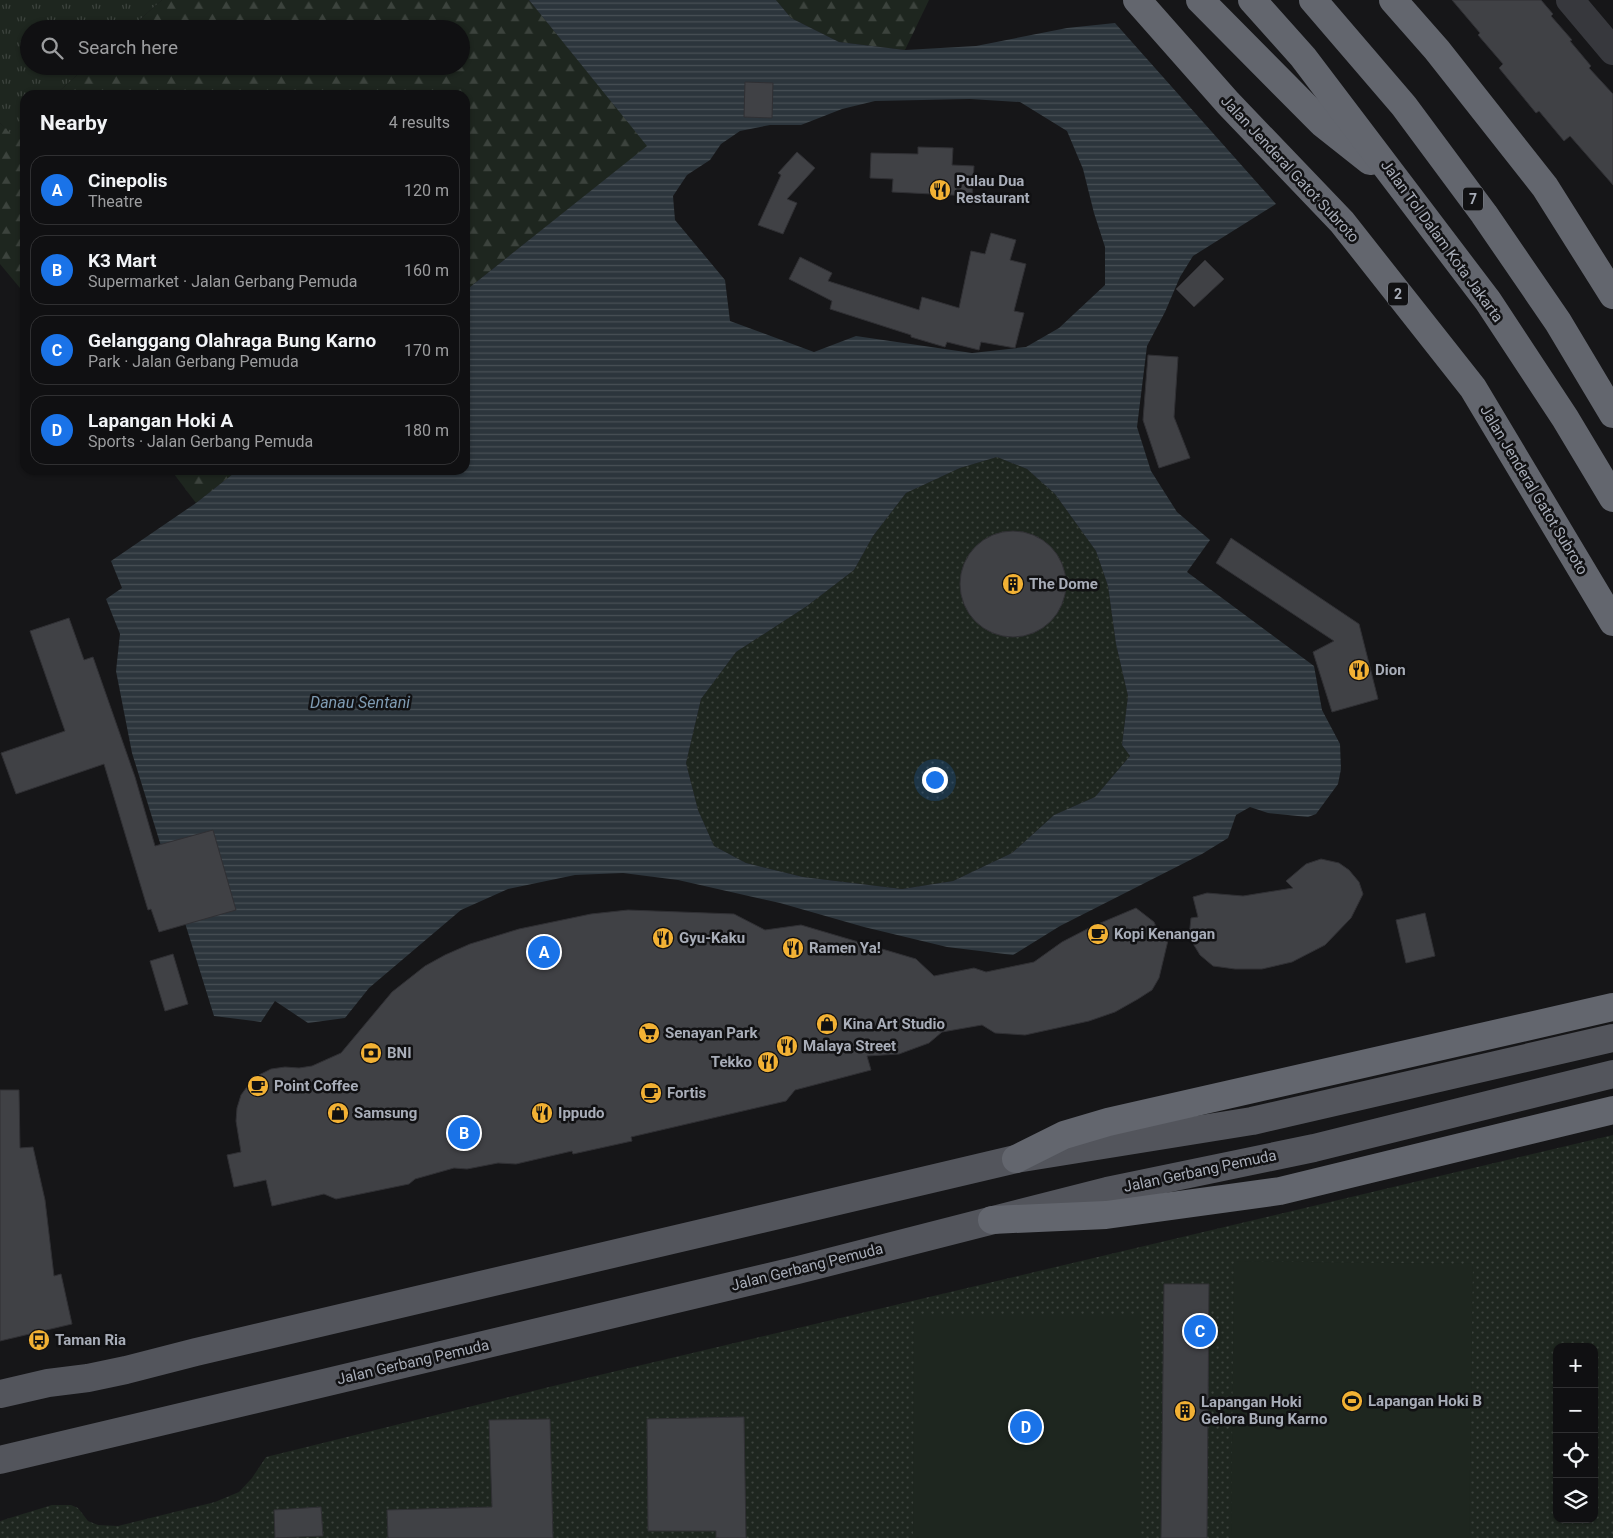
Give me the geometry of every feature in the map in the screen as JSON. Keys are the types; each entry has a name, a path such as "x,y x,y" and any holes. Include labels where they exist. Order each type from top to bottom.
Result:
{"highway":[{"name":"Jalan Jenderal Gatot Subroto","path":"1137,0 1228,103 1342,222 1473,388 1613,622"},
{"path":"1200,0 1322,123 1403,187"},
{"name":"Jalan Tol Dalam Kota Jakarta","path":"1252,0 1303,56 1488,301 1565,418 1613,498"},
{"name":"7","path":"1313,0 1404,106 1484,214 1558,322 1613,414"},
{"path":"1393,0 1437,50 1545,187 1613,294"},
{"path":"1016,1159 1064,1135 1108,1122 1613,1007"},
{"path":"992,1220 1106,1215 1280,1191 1613,1110"}],"main road":[{"path":"0,1394 48,1383 88,1378 126,1370 1016,1159 1252,1121 1613,1038"},
{"name":"Jalan Gerbang Pemuda","path":"0,1460 798,1270 1107,1191 1314,1148 1613,1074"}],"street":[{"path":"1570,0 1613,52"}],"green space":[{"path":"0,0 162,0 139,20 20,20 20,75 77,75 61,90 20,90 20,127 11,135 0,123"},
{"path":"162,0 529,0 648,146 470,287 470,90 61,90 77,75 470,75 470,20 139,20"},
{"path":"776,0 929,0 905,50 839,42 791,18"},
{"path":"0,123 11,134 20,126 20,288 0,264"},
{"path":"997,457 1027,469 1055,494 1096,551 1108,586 1116,644 1128,696 1122,745 1130,756 1095,797 1054,815 1012,853 953,881 902,889 803,877 746,863 714,846 698,810 686,763 701,699 736,652 807,606 854,570 873,536 906,493 960,468"},
{"path":"175,475 232,475 196,503"},
{"path":"1613,1135 1613,1538 0,1538 0,1521 52,1505 71,1505 78,1508 88,1521 98,1525 118,1526 215,1502 239,1492 252,1478 266,1457 549,1387"},
{"name":"Lapangan Hoki B","path":"1234,1261 1473,1264 1469,1538 1231,1538"},
{"path":"914,1316 1139,1316 1139,1538 913,1538"}],"water":[{"name":"Danau Sentani","path":"529,0 776,0 791,18 839,42 905,50 976,46 1067,28 1115,23 1276,204 1193,256 1180,277 1165,312 1147,346 1137,427 1151,471 1177,512 1210,540 1187,572 1314,666 1322,710 1340,744 1341,769 1338,784 1316,814 1308,817 1268,813 1250,807 1236,815 1228,838 1202,854 1060,926 1013,955 947,947 864,927 780,903 678,880 623,873 575,875 508,889 461,910 369,988 345,1018 308,1023 275,1001 261,1022 214,1016 132,753 116,671 120,634 106,599 122,588 111,561 196,503 232,475 470,475 470,287 647,146","holes":["970,99 1020,102 1067,131 1083,169 1105,247 1105,285 1059,328 1026,347 972,353 856,336 814,352 730,321 725,280 675,220 673,196 687,175 710,160 721,144 740,131 770,125 801,125 842,109 875,101","997,457 1027,469 1055,494 1096,551 1108,586 1116,644 1128,696 1122,745 1130,756 1095,797 1054,815 1012,853 953,881 902,889 803,877 746,863 714,846 698,810 686,763 701,699 736,652 807,606 854,570 873,536 906,493 960,468"]}],"building":[{"path":"1452,0 1541,0 1553,14 1551,16 1591,66 1589,68 1613,94 1613,185 1570,136 1564,141 1539,111 1536,113 1499,68 1503,64"},
{"path":"745,82 773,83 772,118 744,117"},
{"path":"918,147 953,148 952,165 974,166 972,196 892,192 893,179 870,178 871,153 918,154"},
{"path":"797,152 815,168 787,199 797,203 783,234 758,225 781,175 778,173"},
{"path":"991,233 1016,240 1010,260 1026,264 1014,311 1024,313 1015,348 981,342 979,350 947,342 945,347 911,337 911,335 830,309 832,301 789,279 800,257 832,273 828,281 919,310 922,297 959,308 971,251 985,254"},
{"path":"1205,260 1224,279 1194,307 1176,289"},
{"path":"1148,355 1178,357 1174,417 1190,458 1159,468 1143,420"},
{"name":"The Dome","path":"1013,531 1033,535 1051,546 1062,564 1066,584 1062,604 1051,622 1033,633 1013,637 993,633 975,622 964,604 960,584 964,564 975,546 993,535"},
{"path":"1231,538 1359,624 1378,699 1332,712 1313,652 1334,641 1216,563"},
{"path":"69,618 84,660 93,657 135,777 155,846 213,830 236,910 159,932 151,909 148,910 104,764 16,794 1,753 65,731 30,631"},
{"path":"1321,859 1339,863 1349,870 1359,882 1363,894 1351,918 1325,945 1292,962 1262,969 1235,969 1213,966 1200,955 1189,937 1191,918 1198,917 1193,897 1207,893 1243,896 1293,888 1286,881 1306,864"},
{"name":"Senayan Park","path":"1136,908 1154,922 1159,934 1170,932 1159,978 1152,990 1138,999 1115,1012 1089,1021 1025,1035 995,1033 982,1025 942,1032 929,1043 899,1054 867,1056 871,1070 795,1090 786,1101 631,1137 632,1141 573,1154 572,1151 516,1164 498,1163 467,1169 454,1168 415,1179 409,1184 336,1199 324,1194 272,1206 266,1180 234,1187 227,1155 241,1152 236,1121 237,1108 241,1095 249,1084 259,1075 271,1069 312,1066 341,1053 392,992 425,966 470,944 519,929 591,914 628,910 734,914 765,930 801,925 916,959 934,976 974,968 986,972 1034,962 1062,942 1091,927"},
{"path":"1425,913 1435,956 1406,963 1396,920"},
{"path":"173,954 188,1004 165,1011 150,961"},
{"path":"0,1090 19,1090 20,1148 33,1147 45,1200 54,1276 61,1274 72,1324 0,1341"},
{"name":"Lapangan Hoki Gelora Bung Karno","path":"1164,1284 1209,1284 1207,1538 1161,1538"},
{"path":"744,1417 746,1538 716,1538 716,1531 648,1531 647,1419"},
{"path":"550,1419 553,1538 388,1538 387,1510 492,1507 489,1420"},
{"path":"321,1507 323,1536 275,1538 274,1510"}],"place":[{"name":"Pulau Dua Restaurant","path":"940,190"},
{"name":"The Dome","path":"1013,584"},
{"name":"Dion","path":"1359,670"},
{"name":"Kopi Kenangan","path":"1098,934"},
{"name":"Gyu-Kaku","path":"663,938"},
{"name":"Ramen Ya!","path":"793,948"},
{"name":"Cinepolis","path":"544,952"},
{"name":"Kina Art Studio","path":"827,1024"},
{"name":"Senayan Park","path":"649,1033"},
{"name":"Malaya Street","path":"787,1046"},
{"name":"BNI","path":"371,1053"},
{"name":"Tekko","path":"768,1062"},
{"name":"Point Coffee","path":"258,1086"},
{"name":"Fortis","path":"651,1093"},
{"name":"Samsung","path":"338,1113"},
{"name":"Ippudo","path":"542,1113"},
{"name":"K3 Mart","path":"464,1133"},
{"name":"Gelanggang Olahraga Bung Karno","path":"1200,1331"},
{"name":"Taman Ria","path":"39,1340"},
{"name":"Lapangan Hoki B","path":"1352,1401"},
{"name":"Lapangan Hoki Gelora Bung Karno","path":"1185,1411"},
{"name":"Lapangan Hoki A","path":"1026,1427"}]}
